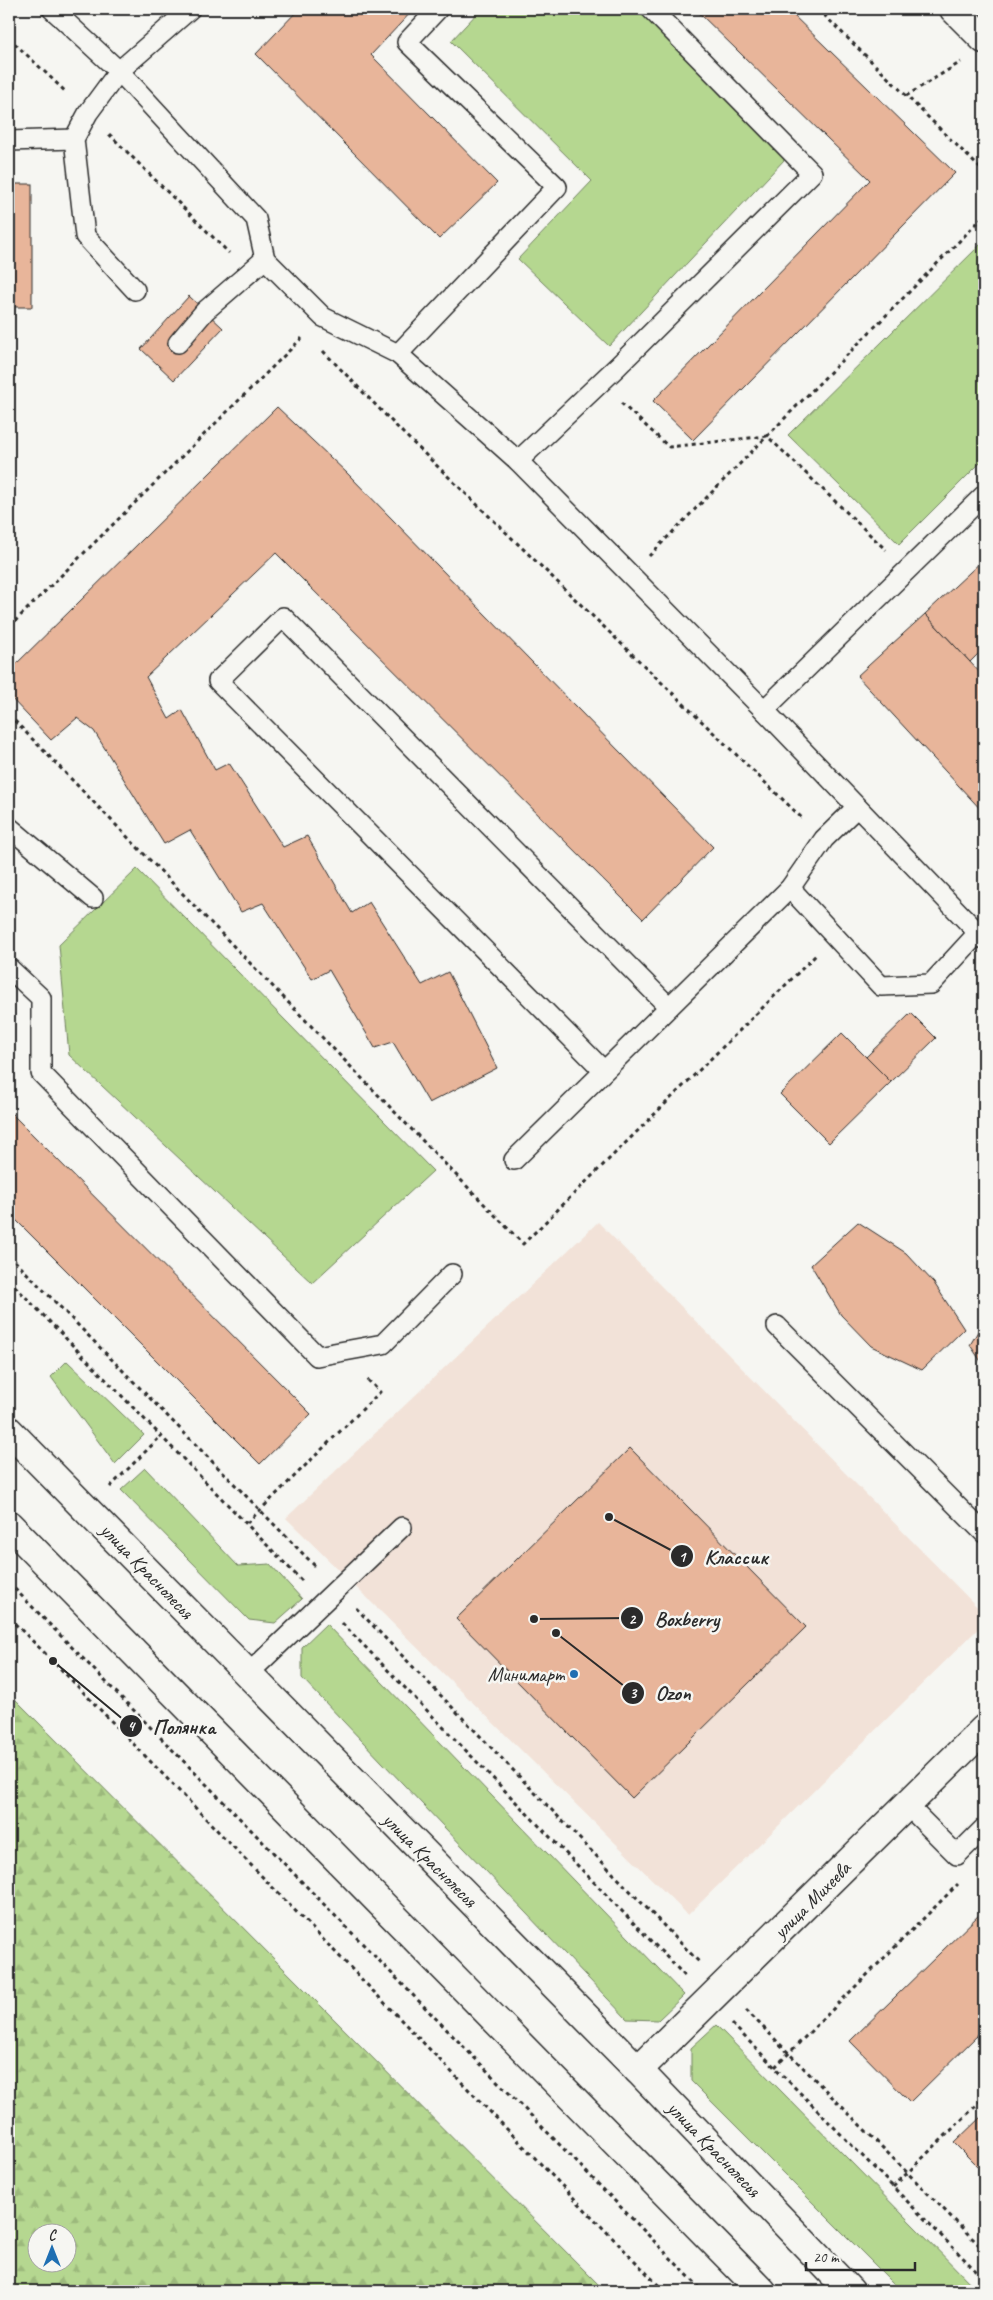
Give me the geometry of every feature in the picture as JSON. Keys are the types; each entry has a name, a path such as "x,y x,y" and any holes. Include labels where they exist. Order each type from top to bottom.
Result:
{"street":[{"path":"954,9 976,48"},
{"name":"улица Краснолесья","path":"9,1431 247,1675 638,2070 850,2291"},
{"path":"9,1525 762,2291"},
{"name":"улица Михеева","path":"638,2070 984,1728"}],"lane":[{"path":"52,9 119,71 256,218 265,259 323,317 398,354 518,461 764,710 856,808 981,936 931,984 881,986 790,888"},
{"path":"135,290 85,236 74,139 88,113 119,71 190,9"},
{"path":"398,354 557,187 407,42 438,9"},
{"path":"518,461 600,384 812,174 651,9"},
{"path":"9,142 74,139"},
{"path":"178,343 205,311 265,259"},
{"path":"764,710 984,495"},
{"path":"603,1070 218,681 283,617 669,1007"},
{"path":"514,1160 603,1070 790,888 824,839 856,808"},
{"path":"9,827 93,898"},
{"path":"9,968 41,998 41,1073 317,1356 383,1344 452,1274"},
{"path":"777,1326 984,1533"},
{"path":"247,1675 402,1527"},
{"path":"907,1805 958,1855 984,1828"}],"path":[{"path":"818,9 984,172"},
{"path":"9,38 88,113 249,273"},
{"path":"906,96 976,48"},
{"path":"630,575 984,216"},
{"path":"9,626 323,317"},
{"path":"306,334 403,433 824,839"},
{"path":"600,384 669,447 767,436"},
{"path":"767,436 907,570"},
{"path":"9,715 523,1244 836,936"},
{"path":"9,1255 337,1589 716,1994 775,2067 984,2279"},
{"path":"9,1280 247,1523 322,1603 716,1994 789,2053 984,2250"},
{"path":"247,1523 380,1392 340,1352"},
{"path":"9,1583 703,2291"},
{"path":"9,1618 53,1661 664,2291"},
{"path":"775,2067 963,1879"},
{"path":"977,2036 984,2035"},
{"path":"893,2187 984,2098"}],"shaded area":[{"path":"598,1222 984,1614 984,1623 688,1915 286,1518"}],"green space":[{"path":"481,9 638,9 785,159 609,346 518,259 592,181 451,41"},
{"path":"984,241 984,459 899,544 788,435"},
{"path":"137,869 433,1171 312,1283 69,1055 59,945"},
{"path":"67,1361 144,1435 115,1464 51,1377"},
{"path":"145,1468 238,1566 270,1564 302,1599 275,1623 249,1620 121,1490"},
{"path":"326,1624 684,1995 658,2020 627,2019 302,1678 302,1647"},
{"path":"9,1693 605,2291 9,2291"},
{"path":"716,2025 978,2291 901,2291 691,2081 691,2048"}],"building":[{"path":"299,9 414,9 371,55 497,183 439,239 256,54"},
{"path":"695,9 787,9 955,173 693,440 653,401 870,180"},
{"path":"9,184 32,184 32,307 9,307"},
{"path":"189,296 223,328 174,380 141,349"},
{"path":"277,407 348,474 713,847 643,919 276,553 146,677 169,719 182,710 215,770 229,763 283,847 307,836 352,913 369,902 422,985 448,972 497,1068 429,1103 393,1042 375,1048 329,970 312,979 263,903 241,912 190,830 164,844 94,731 77,718 51,740 9,696 9,671"},
{"path":"984,559 984,648 970,662 925,614"},
{"path":"925,614 984,677 984,813 857,676"},
{"path":"911,1013 936,1038 891,1082 866,1057"},
{"path":"842,1033 891,1082 829,1143 780,1094"},
{"path":"9,1111 311,1414 260,1464 9,1213"},
{"path":"858,1222 906,1253 934,1283 964,1329 922,1370 871,1346 841,1315 811,1265"},
{"path":"984,1321 984,1366 970,1345"},
{"path":"630,1448 806,1627 632,1798 456,1619"},
{"path":"984,1910 984,2029 910,2102 850,2041"},
{"path":"984,2114 984,2173 954,2143"}],"place":[{"name":"Классик","path":"609,1517"},
{"name":"Boxberry","path":"534,1619"},
{"name":"Ozon","path":"556,1633"},
{"name":"Полянка","path":"53,1661"},
{"name":"Минимарт","path":"574,1674"}]}
